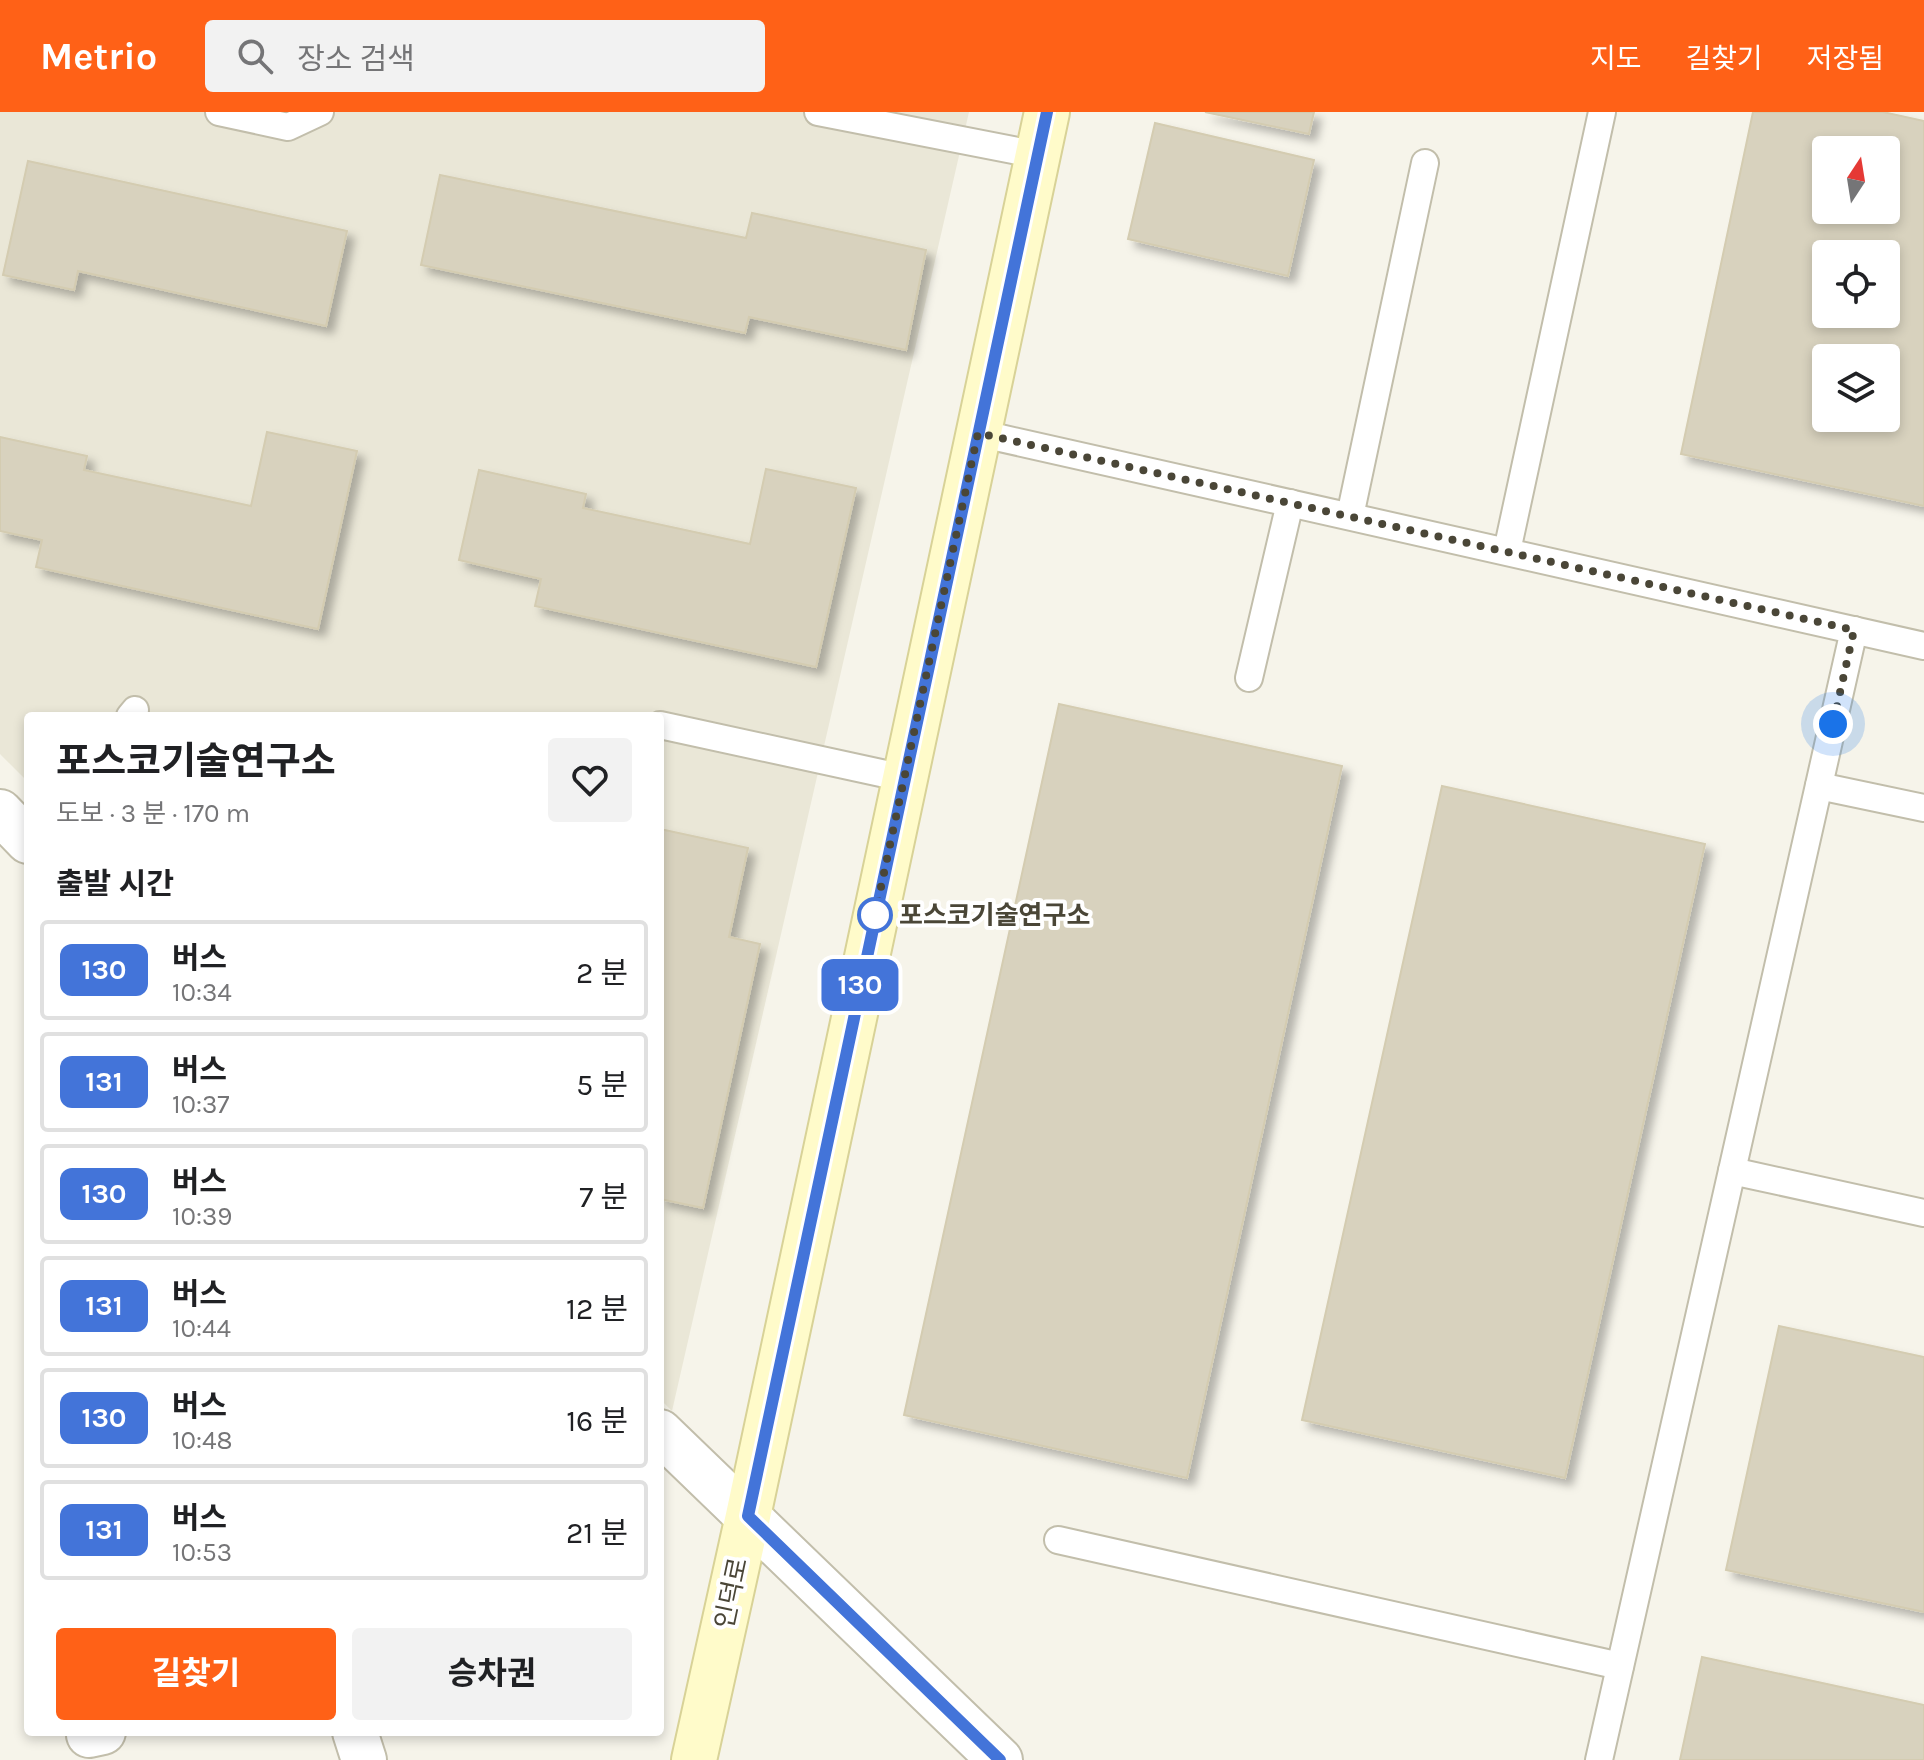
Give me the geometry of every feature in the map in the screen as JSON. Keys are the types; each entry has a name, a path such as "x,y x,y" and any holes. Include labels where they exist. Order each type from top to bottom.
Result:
{"street":[{"name":"인덕로","path":"694,1760 1047,112"},
{"path":"664,1436 1000,1760"},
{"path":"356,1736 364,1760"}],"lane":[{"path":"219,112 288,127 320,112"},
{"path":"818,112 1038,155"},
{"path":"1507,551 1602,112"},
{"path":"1350,516 1425,163"},
{"path":"978,433 1924,646"},
{"path":"1249,678 1290,503"},
{"path":"1599,1760 1854,630"},
{"path":"664,726 904,778"},
{"path":"1819,786 1924,808"},
{"path":"1732,1171 1924,1213"},
{"path":"1058,1540 1620,1666"}],"shaded area":[{"path":"0,112 969,112 672,1411 664,1403 664,712 24,712 24,778 0,754"}],"building":[{"path":"1205,112 1314,112 1309,134"},
{"path":"1753,112 1883,112 1924,121 1924,506 1681,454"},
{"path":"1155,123 1314,160 1288,276 1128,239"},
{"path":"28,161 347,231 326,326 78,271 74,290 3,275"},
{"path":"440,175 746,238 752,213 926,250 906,350 749,317 745,333 421,265"},
{"path":"267,432 357,451 318,629 36,567 42,540 0,531 0,437 87,456 84,470 251,506"},
{"path":"766,469 856,488 816,667 535,606 541,579 459,560 479,470 586,494 583,508 750,544"},
{"path":"1059,704 1342,766 1187,1478 904,1415"},
{"path":"1442,786 1705,844 1565,1478 1302,1420"},
{"path":"664,830 748,848 729,937 760,944 703,1208 664,1200"},
{"path":"1779,1326 1924,1357 1924,1612 1726,1570"},
{"path":"1702,1657 1924,1705 1924,1760 1680,1760"}],"bus line":[{"name":"130","path":"1000,1760 748,1516 1047,112"}],"place":[{"name":"포스코기술연구소","path":"875,915"}],"route":[{"path":"875,915 978,433 1854,630 1833,724"}]}
